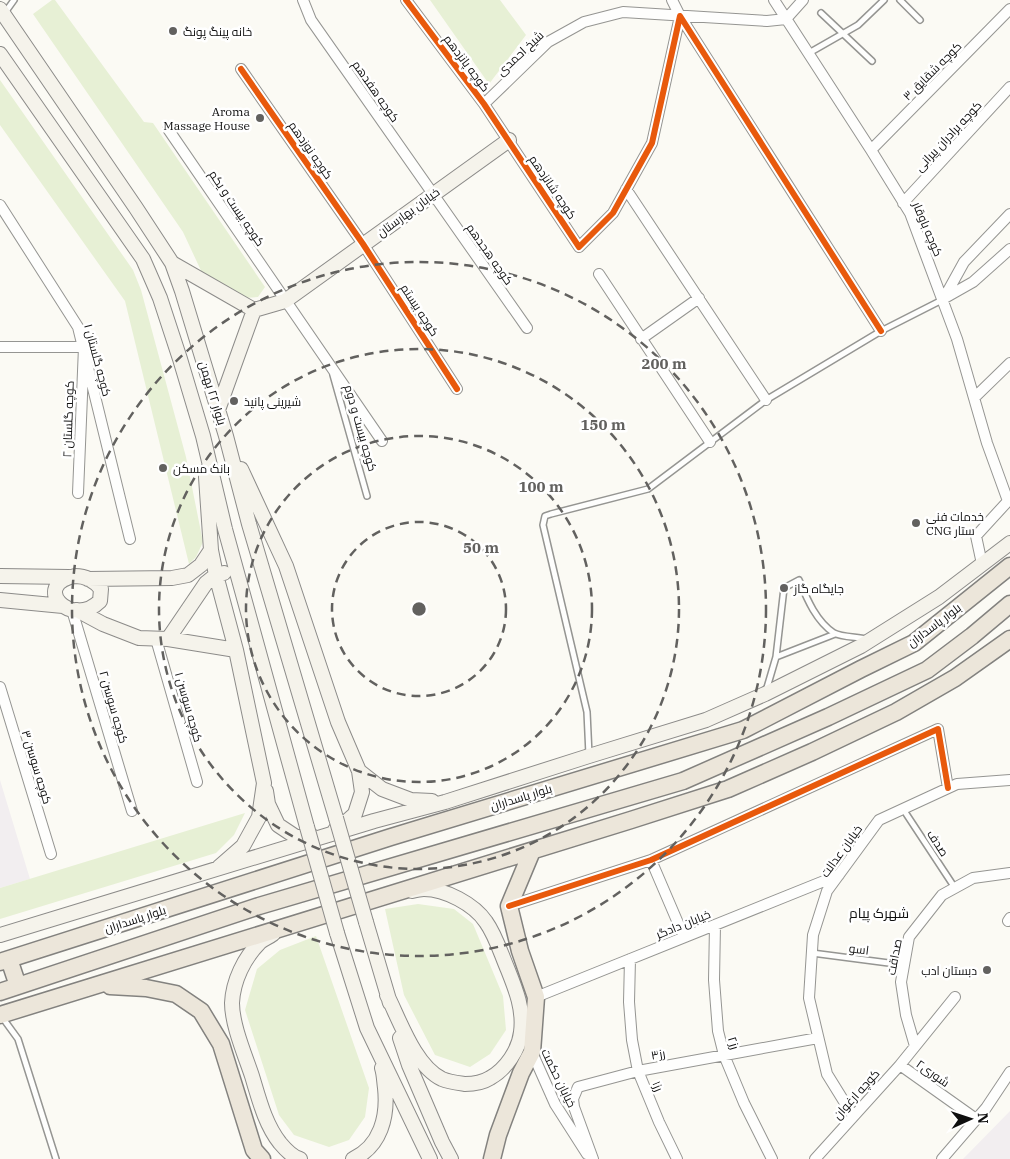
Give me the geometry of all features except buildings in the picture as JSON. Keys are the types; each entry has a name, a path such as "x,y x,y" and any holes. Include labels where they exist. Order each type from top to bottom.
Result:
{"main road":[{"name":"بلوار ۲۲ بهمن","path":"2,12 172,263 226,436 249,524 388,995"},
{"name":"بلوار ۲۲ بهمن","path":"0,54 143,259 160,298 203,436 225,529 307,827 367,1028"},
{"name":"خیابان بهارستان","path":"254,310 285,301 509,140"},
{"path":"172,263 254,310 218,410"},
{"path":"203,436 211,550 236,650 268,804 278,825 296,837 318,836 338,829 354,814 362,792 359,771 338,722 286,566 226,436"},
{"path":"0,935 374,821 445,802 706,720 765,694 861,646 938,597 1010,543"},
{"path":"0,576 172,578 188,574 201,565 211,550"},
{"name":"بلوار پاسداران","path":"4,960 391,837 743,730 914,643 1010,566"},
{"path":"162,639 206,583 216,575 227,572 239,578"},
{"path":"70,577 60,581 56,586 55,598 71,609 103,624 139,638 162,639 236,650"},
{"path":"0,600 81,610 91,608 100,601 101,589 88,578"},
{"path":"0,992 260,906 683,781 828,717 927,670 1010,604"},
{"path":"925,695 972,636"},
{"path":"0,1015 728,789 896,712 955,678 1010,639"},
{"path":"359,771 382,789 411,800 445,802"},
{"path":"683,781 728,789"},
{"path":"216,869 243,846 259,817 264,783"},
{"path":"492,1159 498,1135 521,1073 532,1052 536,997 520,951 510,906 532,851"},
{"path":"388,995 416,1054 430,1071 443,1080 476,1084 488,1080 499,1073 515,1051 521,1033 521,1012 518,996 497,942 485,920 473,908 459,899 442,892 424,889 394,893"},
{"path":"285,928 262,941 250,954 241,970 234,989 232,1005 237,1032 267,1122 280,1143 295,1157 300,1159"},
{"path":"4,960 18,986"},
{"path":"98,985 146,988 176,994 201,1011 221,1044 254,1150 262,1159"},
{"path":"388,995 409,1065 451,1159"},
{"path":"354,1159 361,1155 375,1141 383,1123 386,1103 383,1072 367,1028"},
{"path":"367,1028 430,1159"}],"street":[{"name":"کوچه هفدهم","path":"303,0 311,20 433,194"},
{"name":"کوچه پانزدهم","path":"406,0 509,140"},
{"path":"672,0 680,16 881,331"},
{"name":"کوچه باوقار","path":"774,0 910,213 943,300 957,339 987,444 1008,501 976,536 982,564"},
{"path":"786,19 804,0"},
{"name":"کوچه شقایق ۳","path":"871,150 1010,9"},
{"name":"شیخ احمدی","path":"484,104 548,42 584,22 623,12 767,21 786,19"},
{"path":"680,16 652,143 626,189 766,400"},
{"name":"کوچه نوزدهم","path":"241,69 363,244"},
{"name":"کوچه برادران پیرانی","path":"904,203 1010,87"},
{"name":"کوچه بیست و یکم","path":"168,129 285,301"},
{"name":"کوچه شانزدهم","path":"509,140 579,247 613,214 626,189"},
{"name":"کوچه هجدهم","path":"433,194 527,328"},
{"name":"کوچه گلستان ۱","path":"0,205 78,327 130,539"},
{"path":"943,300 964,262 1010,214"},
{"name":"کوچه بیستم","path":"363,244 457,389"},
{"path":"943,300 973,282 1010,249"},
{"path":"599,274 710,442"},
{"path":"641,339 699,298"},
{"name":"کوچه بیست و دوم","path":"285,301 382,441"},
{"path":"0,347 84,347"},
{"name":"کوچه گلستان ۲","path":"78,492 84,347"},
{"path":"974,398 1010,363"},
{"name":"کوچه سوسن ۲","path":"71,609 132,811"},
{"name":"کوچه سوسن ۱","path":"162,639 197,782"},
{"name":"کوچه سوسن ۳","path":"0,687 51,854"},
{"path":"510,906 651,860 938,729 948,788"},
{"name":"خیابان عدالت","path":"853,1116 827,1074 810,998 813,935 827,890 879,820 957,784 1010,780"},
{"path":"651,860 684,937"},
{"name":"صداقت","path":"915,1046 906,1015 901,982 909,937 942,895 973,878 1010,873"},
{"name":"خیابان دادگر","path":"536,997 840,874"},
{"name":"رز۲","path":"715,925 714,980 718,1031 724,1055 744,1104 772,1159"},
{"name":"رز۱","path":"630,959 629,1002 631,1030 638,1071 677,1159"},
{"name":"کوچه ارغوان","path":"815,1159 900,1065 955,997"},
{"name":"خیابان حکمت","path":"521,1033 532,1052 555,1104 592,1159"},
{"name":"رز۳","path":"592,1159 574,1107 573,1099 578,1087 638,1071 818,1038"},
{"name":"شوری۲","path":"900,1065 976,1119"},
{"path":"942,1159 986,1108 1010,1072"}],"lane":[{"path":"2,12 14,0"},
{"path":"809,53 858,25 884,0"},
{"path":"900,0 920,20"},
{"path":"821,13 872,61"},
{"path":"589,756 588,712 543,526 546,516 648,489 766,400 881,331 943,300"},
{"name":"کوچه بیست و دوم","path":"331,367 367,496"},
{"path":"765,694 776,657 784,588 799,580 810,606 822,622 835,634"},
{"path":"776,657 835,634 871,640"},
{"name":"صدف","path":"904,809 955,888"},
{"name":"اسو","path":"812,953 904,965"},
{"path":"0,1015 18,1039 56,1159"}],"shaded area":[{"path":"0,780 30,879 0,888"},
{"path":"1010,1111 1010,1159 963,1159"}],"green space":[{"path":"52,0 55,0 144,122 153,123 265,287 258,297 244,298 204,277 183,232 33,14"},
{"path":"430,0 500,0 526,35 489,84"},
{"path":"0,80 133,270 141,290 186,457 203,542 196,557 189,564 125,301 0,125"},
{"path":"245,813 234,835 216,853 0,919 0,888"},
{"path":"418,904 454,909 473,924 503,996 506,1030 490,1054 470,1067 435,1055 404,995 385,909"},
{"path":"316,936 369,1088 365,1117 349,1140 329,1147 294,1135 279,1115 245,1010 257,969 280,950"}],"cycle path":[{"path":"406,0 484,104 579,247 613,213 652,143 680,16 881,331"},
{"path":"241,69 363,244 457,389"},
{"path":"509,906 651,860 938,729 948,788"}],"place":[{"name":"خانه پینگ پونگ","path":"173,31"},
{"name":"Aroma Massage House","path":"260,118"},
{"name":"شیرینی پانیذ","path":"234,401"},
{"name":"بانک مسکن","path":"163,468"},
{"name":"خدمات فنی‌ CNG ستار","path":"916,523"},
{"name":"جایگاه گاز","path":"784,588"},
{"name":"دبستان ادب","path":"987,970"}],"district":[{"name":"شهرک پیام","path":"879,913"}]}
